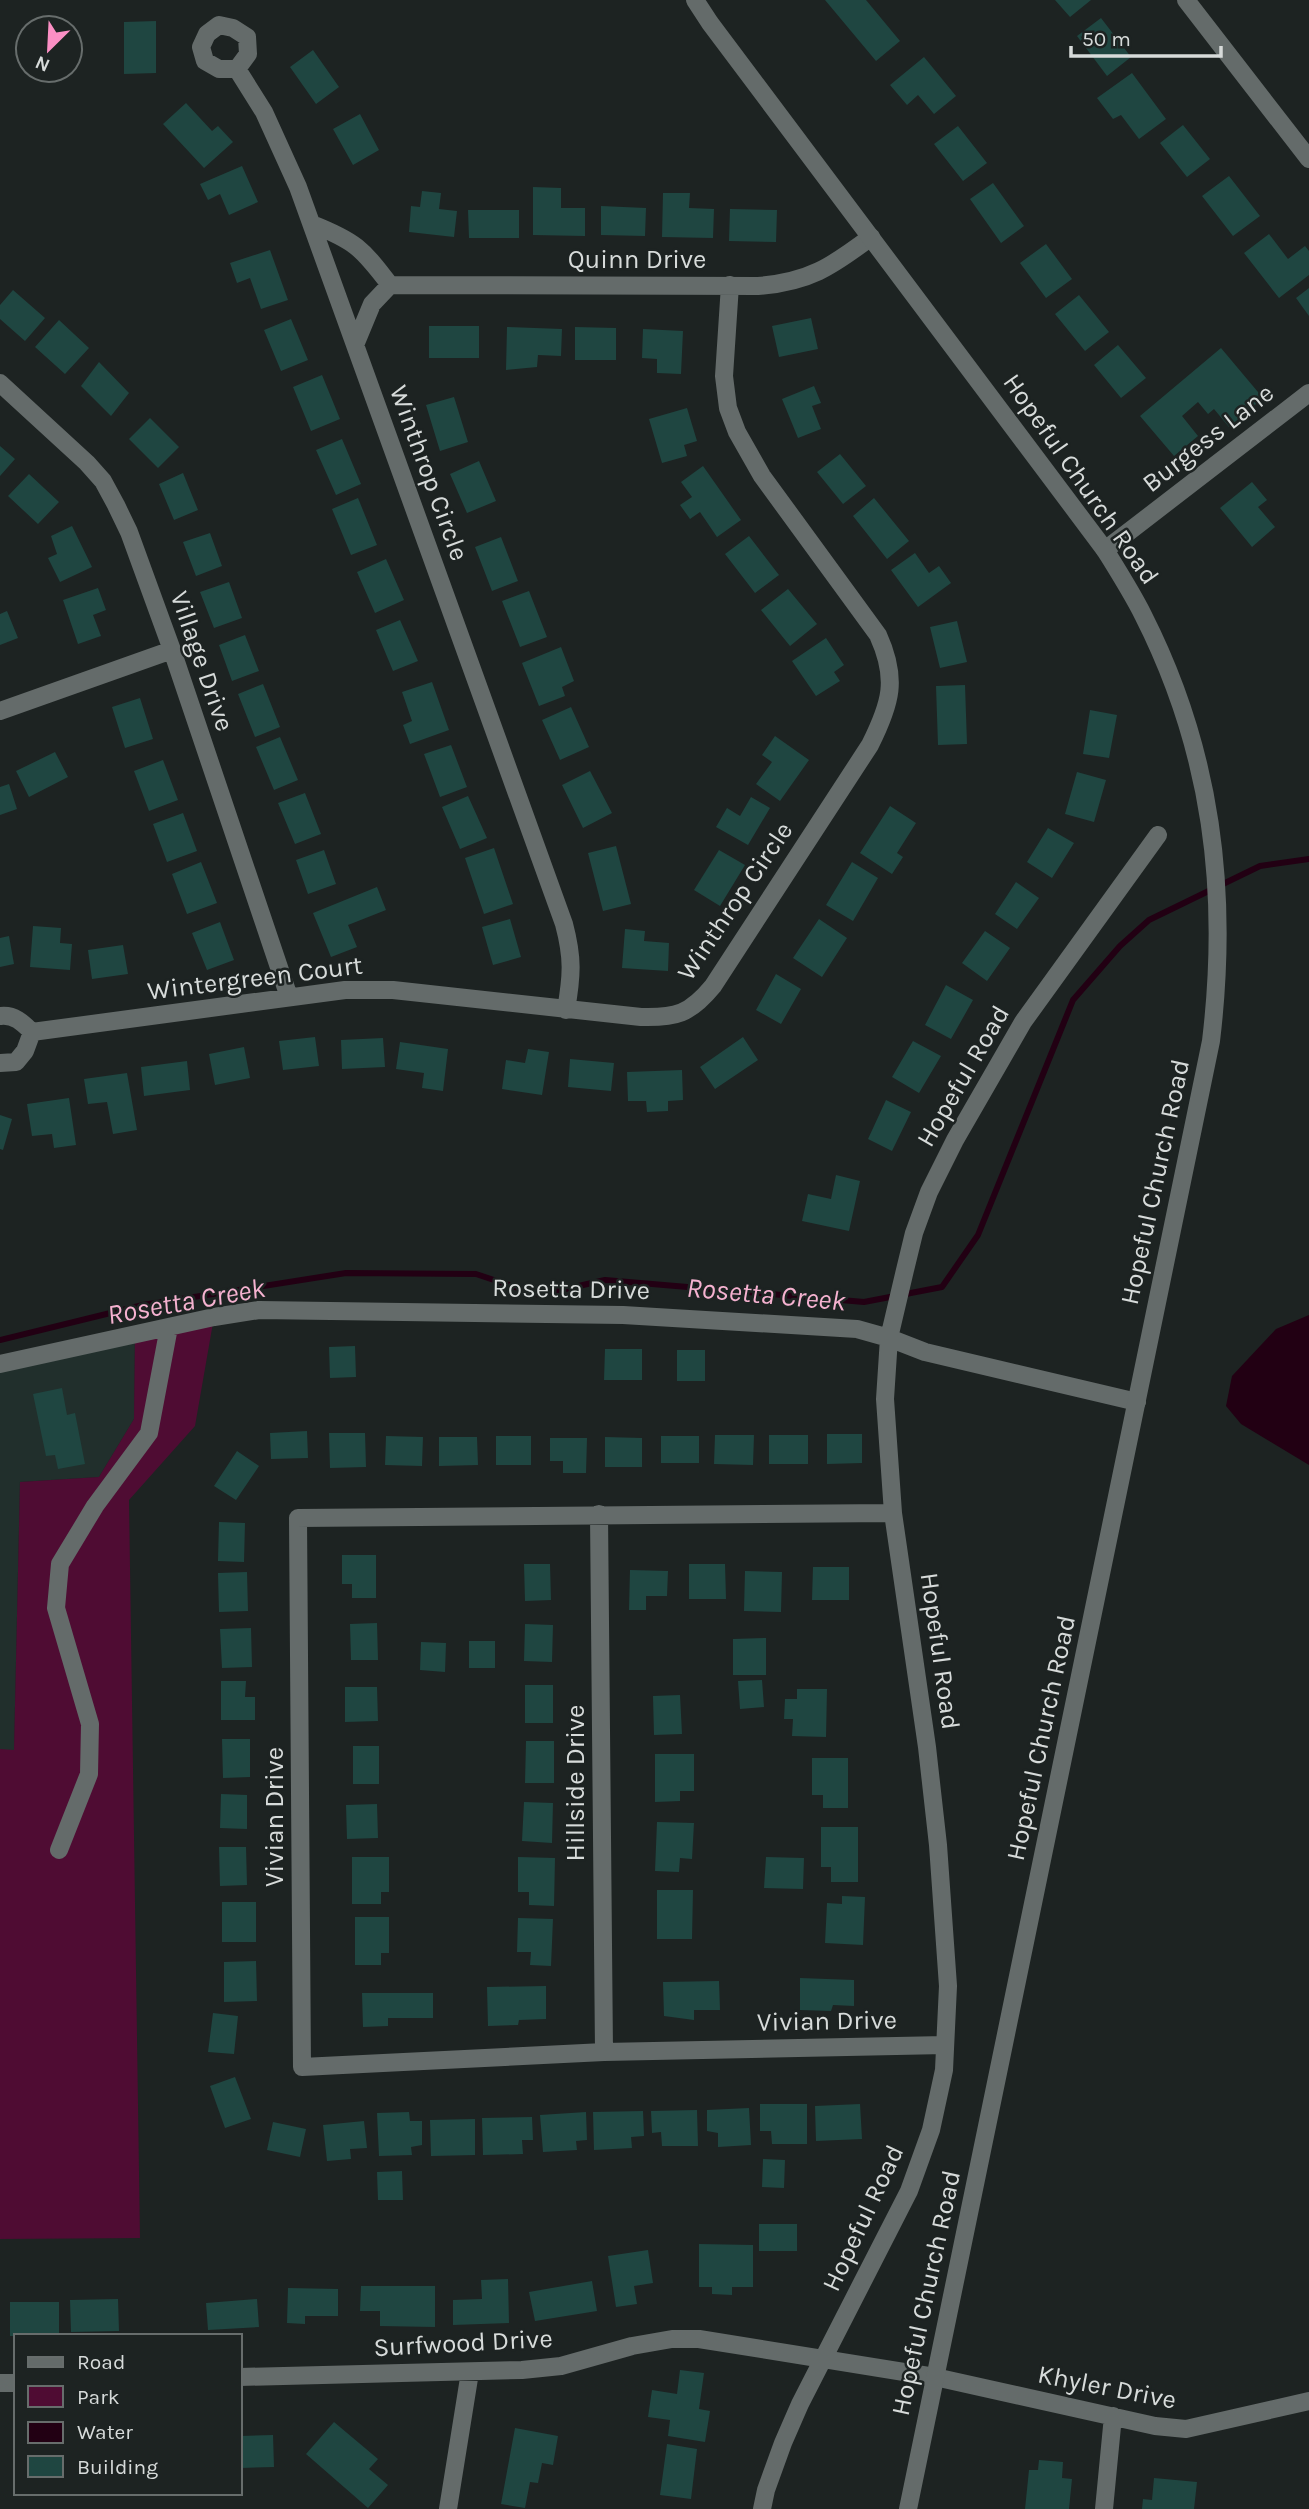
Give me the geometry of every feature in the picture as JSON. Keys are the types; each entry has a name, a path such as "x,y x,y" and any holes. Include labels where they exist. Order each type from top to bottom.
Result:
{"street":[{"name":"Hopeful Church Road","path":"695,0 1105,550 1142,613 1177,692 1201,774 1216,861 1219,926 1217,993 1211,1041 908,2509"},
{"path":"1186,0 1309,159"},
{"name":"Winthrop Circle","path":"237,69 278,140 312,224 564,924 571,953 572,976 566,1010 662,1017 682,1014 700,1002 870,745 883,720 890,697 888,655 878,635 762,476 737,432 728,408 724,376 730,285"},
{"path":"312,224 344,237 365,252 390,285 372,304 355,345"},
{"name":"Quinn Drive","path":"390,285 785,284 810,277 871,237"},
{"name":"Village Drive","path":"0,383 103,481 129,532 172,650 289,997"},
{"name":"Burgess Lane","path":"1105,550 1309,393"},
{"path":"0,711 172,650"},
{"name":"Hopeful Road","path":"762,2509 783,2443 909,2190 939,2099 944,2070 947,1986 938,1845 927,1747 893,1513 885,1399 890,1338 905,1270 914,1233 929,1192 955,1140 1016,1033 1158,835"},
{"name":"Wintergreen Court","path":"33,1032 345,990 393,990 566,1010"},
{"path":"0,1016 21,1020 33,1032 25,1051 16,1062 0,1063"},
{"name":"Rosetta Drive","path":"0,1364 259,1310 623,1315 857,1329 925,1352 1137,1402"},
{"path":"59,1850 89,1774 90,1724 56,1608 60,1564 95,1506 149,1433 169,1327"},
{"name":"Vivian Drive","path":"893,1513 298,1518 302,2067 604,2052 945,2045"},
{"name":"Hillside Drive","path":"599,1514 604,2052"},
{"name":"Surfwood Drive","path":"242,2378 523,2370 561,2366 632,2346 672,2339 734,2343 935,2378"},
{"path":"448,2509 470,2372"},
{"name":"Khyler Drive","path":"935,2378 1155,2426 1186,2429 1309,2401"},
{"path":"1104,2509 1112,2416"}],"shaded area":[{"path":"135,1334 134,1419 99,1477 20,1482 14,1751 0,1749 0,1364"}],"green space":[{"path":"214,1317 195,1426 129,1500 140,2238 0,2239 0,1749 14,1750 20,1482 99,1477 134,1419 135,1334"}],"water":[{"path":"1309,1315 1309,1465 1241,1424 1226,1406 1232,1376 1276,1329"}],"building":[{"path":"825,0 866,0 900,41 876,61"},
{"path":"1055,0 1091,0 1070,17"},
{"path":"1101,18 1131,57 1107,76 1077,36"},
{"path":"156,21 156,73 124,74 124,22"},
{"path":"313,50 339,87 316,104 290,67"},
{"path":"924,57 956,96 934,114 918,95 907,105 890,85"},
{"path":"1132,73 1166,119 1139,139 1121,115 1113,119 1097,98"},
{"path":"186,103 212,131 218,126 233,142 204,168 163,124"},
{"path":"360,114 379,150 353,165 333,129"},
{"path":"1183,125 1210,159 1187,177 1160,143"},
{"path":"958,126 987,163 963,181 934,144"},
{"path":"242,166 258,202 229,215 220,194 208,200 200,184"},
{"path":"1229,176 1260,216 1233,236 1202,196"},
{"path":"993,183 1024,226 1001,243 970,199"},
{"path":"533,187 561,188 561,208 585,208 585,236 533,235"},
{"path":"422,191 441,193 439,209 457,211 454,237 409,232 411,206 420,207"},
{"path":"663,193 690,193 689,208 714,209 713,238 662,237"},
{"path":"601,206 646,208 645,236 601,235"},
{"path":"730,209 777,210 776,242 729,241"},
{"path":"468,210 519,210 519,238 469,238"},
{"path":"1269,234 1288,259 1305,246 1309,251 1309,275 1279,298 1244,253"},
{"path":"1046,244 1072,279 1046,298 1020,263"},
{"path":"270,250 288,300 261,309 250,278 237,283 230,263"},
{"path":"1309,288 1309,316 1296,298"},
{"path":"13,290 45,318 25,341 0,319 0,305"},
{"path":"1079,295 1109,332 1085,351 1055,314"},
{"path":"811,318 818,349 779,357 772,326"},
{"path":"291,319 308,360 281,371 264,330"},
{"path":"59,320 89,348 65,374 35,347"},
{"path":"429,326 479,326 479,358 429,358"},
{"path":"507,327 562,329 561,356 538,355 537,367 506,370"},
{"path":"575,327 616,328 616,360 575,360"},
{"path":"643,329 683,331 681,374 657,373 657,359 642,358"},
{"path":"1118,345 1146,378 1121,398 1094,365"},
{"path":"1221,348 1263,398 1229,427 1214,409 1208,414 1198,402 1182,416 1198,436 1174,456 1140,416"},
{"path":"99,362 129,393 111,416 81,386"},
{"path":"322,375 340,419 311,431 293,387"},
{"path":"814,386 821,403 812,406 821,429 798,438 782,399"},
{"path":"454,397 468,442 440,451 426,405"},
{"path":"687,408 697,441 684,445 687,456 662,463 649,419"},
{"path":"150,418 179,447 158,468 129,439"},
{"path":"342,439 361,484 336,495 316,450"},
{"path":"0,446 15,459 0,476"},
{"path":"840,454 866,486 843,504 817,472"},
{"path":"479,461 496,501 467,513 450,474"},
{"path":"703,466 741,520 717,537 700,512 690,519 680,505 692,497 681,482"},
{"path":"183,473 198,510 174,520 159,484"},
{"path":"29,474 59,502 38,524 8,496"},
{"path":"1252,482 1267,500 1258,507 1275,527 1252,547 1220,508"},
{"path":"358,498 377,545 351,555 332,509"},
{"path":"874,498 909,541 887,559 853,516"},
{"path":"72,526 92,567 60,582 48,558 57,554 51,536"},
{"path":"210,533 222,566 196,576 183,542"},
{"path":"749,536 779,575 755,593 725,554"},
{"path":"501,537 518,581 492,591 475,547"},
{"path":"915,553 929,573 939,566 951,583 918,607 891,570"},
{"path":"386,559 404,600 375,613 357,572"},
{"path":"229,582 242,618 214,628 200,592"},
{"path":"98,588 106,610 93,615 101,636 78,644 63,600"},
{"path":"788,589 817,624 790,646 761,610"},
{"path":"529,591 547,637 520,647 502,601"},
{"path":"7,611 18,638 0,645 0,614"},
{"path":"400,620 418,661 393,671 376,630"},
{"path":"957,621 967,662 940,668 930,627"},
{"path":"245,635 259,671 232,681 219,645"},
{"path":"826,638 844,665 834,672 840,681 816,696 792,661"},
{"path":"561,647 574,681 562,687 565,696 539,706 522,663"},
{"path":"432,682 449,730 410,744 403,725 412,721 402,692"},
{"path":"263,684 280,727 255,737 238,694"},
{"path":"965,685 967,744 938,745 936,686"},
{"path":"140,698 153,739 125,748 112,707"},
{"path":"571,707 589,747 560,760 542,720"},
{"path":"1090,710 1117,715 1109,758 1083,754"},
{"path":"775,736 809,760 780,801 756,784 772,762 762,755"},
{"path":"280,737 298,780 274,790 256,747"},
{"path":"451,745 467,787 440,797 424,754"},
{"path":"55,752 68,777 29,797 16,771"},
{"path":"163,760 178,800 149,811 134,771"},
{"path":"590,771 612,813 583,828 562,785"},
{"path":"1077,772 1106,780 1094,822 1065,814"},
{"path":"9,784 17,809 0,815 0,787"},
{"path":"305,793 321,834 295,844 278,803"},
{"path":"468,796 487,838 460,849 442,807"},
{"path":"751,797 770,808 748,845 716,827 727,808 740,816"},
{"path":"890,806 916,823 897,853 903,857 892,874 860,853"},
{"path":"183,813 197,851 167,862 153,824"},
{"path":"1048,828 1074,843 1052,878 1027,862"},
{"path":"616,846 631,904 603,911 588,853"},
{"path":"494,848 513,904 484,914 465,858"},
{"path":"324,850 336,884 308,894 296,860"},
{"path":"719,850 745,865 720,906 694,890"},
{"path":"201,862 217,903 187,914 172,874"},
{"path":"852,862 878,878 853,921 826,905"},
{"path":"1016,882 1039,898 1017,929 995,914"},
{"path":"377,887 386,910 348,925 357,947 331,957 313,913"},
{"path":"510,919 521,957 493,965 482,927"},
{"path":"819,919 847,938 822,977 793,958"},
{"path":"220,922 234,960 207,970 192,933"},
{"path":"33,926 61,928 60,943 72,944 70,970 30,967"},
{"path":"625,929 645,931 644,941 669,943 668,971 622,968"},
{"path":"985,931 1010,948 987,981 962,963"},
{"path":"9,936 14,964 0,967 0,938"},
{"path":"123,945 128,974 92,979 88,950"},
{"path":"776,974 801,989 781,1024 756,1010"},
{"path":"946,985 973,1000 951,1039 925,1025"},
{"path":"315,1037 319,1066 283,1070 279,1041"},
{"path":"743,1037 758,1060 715,1089 700,1067"},
{"path":"383,1038 385,1067 342,1069 341,1040"},
{"path":"913,1041 941,1056 919,1093 892,1077"},
{"path":"400,1042 448,1049 443,1091 422,1088 424,1073 396,1069"},
{"path":"244,1047 250,1078 215,1085 209,1054"},
{"path":"528,1049 549,1052 542,1095 502,1089 506,1060 525,1063"},
{"path":"570,1059 614,1063 611,1091 568,1087"},
{"path":"187,1061 190,1090 144,1096 141,1067"},
{"path":"682,1070 683,1100 668,1101 668,1111 647,1112 646,1101 628,1101 627,1072"},
{"path":"127,1073 137,1130 113,1134 107,1102 88,1104 84,1079"},
{"path":"69,1098 76,1145 54,1148 52,1134 32,1136 27,1104"},
{"path":"886,1100 911,1112 892,1151 868,1139"},
{"path":"0,1115 12,1119 3,1150 0,1149"},
{"path":"836,1175 860,1181 849,1231 802,1221 808,1194 831,1199"},
{"path":"355,1346 356,1377 330,1378 329,1347"},
{"path":"605,1349 642,1349 642,1380 604,1380"},
{"path":"677,1350 705,1350 705,1381 677,1381"},
{"path":"62,1388 67,1415 75,1413 85,1464 58,1469 55,1455 46,1456 33,1394"},
{"path":"307,1431 308,1458 271,1459 270,1433"},
{"path":"329,1433 365,1433 366,1467 330,1468"},
{"path":"827,1434 862,1434 862,1463 827,1464"},
{"path":"715,1435 754,1435 753,1465 714,1464"},
{"path":"769,1435 808,1435 808,1464 769,1464"},
{"path":"386,1436 423,1437 422,1466 385,1465"},
{"path":"496,1436 531,1436 531,1465 496,1465"},
{"path":"661,1436 699,1436 699,1463 661,1463"},
{"path":"439,1437 477,1437 478,1465 439,1466"},
{"path":"605,1437 642,1438 642,1467 605,1467"},
{"path":"550,1438 587,1438 586,1473 563,1473 563,1461 550,1461"},
{"path":"237,1451 259,1466 236,1500 214,1486"},
{"path":"219,1522 245,1523 244,1562 218,1561"},
{"path":"342,1555 376,1555 376,1598 352,1598 352,1584 342,1584"},
{"path":"524,1564 550,1564 551,1600 525,1601"},
{"path":"689,1564 725,1564 726,1599 689,1599"},
{"path":"813,1567 849,1567 849,1600 812,1600"},
{"path":"630,1570 668,1571 667,1596 646,1596 646,1610 629,1610"},
{"path":"745,1571 782,1572 781,1612 744,1611"},
{"path":"247,1572 248,1611 219,1612 218,1573"},
{"path":"377,1623 378,1660 351,1660 350,1624"},
{"path":"525,1624 553,1625 552,1662 524,1661"},
{"path":"251,1628 252,1667 222,1668 220,1629"},
{"path":"766,1638 766,1675 733,1675 733,1639"},
{"path":"469,1641 495,1641 495,1668 469,1668"},
{"path":"421,1642 446,1643 445,1672 420,1670"},
{"path":"762,1680 764,1707 740,1709 738,1681"},
{"path":"221,1681 246,1681 245,1697 255,1697 255,1720 221,1720"},
{"path":"525,1685 553,1685 553,1723 525,1723"},
{"path":"345,1687 377,1687 378,1721 345,1722"},
{"path":"797,1689 827,1689 826,1737 792,1736 793,1719 784,1719 785,1699 797,1699"},
{"path":"680,1695 682,1734 654,1735 653,1696"},
{"path":"222,1739 250,1739 250,1777 223,1778"},
{"path":"526,1741 554,1741 554,1783 525,1783"},
{"path":"353,1746 379,1746 379,1784 353,1784"},
{"path":"655,1754 694,1754 694,1791 680,1791 680,1801 655,1802"},
{"path":"812,1758 848,1758 848,1808 823,1808 823,1795 812,1795"},
{"path":"221,1794 247,1795 247,1829 220,1828"},
{"path":"524,1802 553,1803 552,1843 522,1841"},
{"path":"377,1804 378,1838 347,1839 346,1805"},
{"path":"657,1822 694,1823 692,1859 680,1858 679,1872 655,1871"},
{"path":"821,1827 858,1827 858,1882 831,1882 831,1867 821,1867"},
{"path":"219,1847 246,1847 247,1885 220,1886"},
{"path":"352,1857 389,1857 389,1892 381,1892 381,1904 352,1904"},
{"path":"518,1857 555,1858 554,1906 529,1905 529,1892 518,1892"},
{"path":"766,1857 804,1858 803,1889 764,1888"},
{"path":"657,1890 693,1890 692,1939 657,1939"},
{"path":"842,1896 865,1897 863,1945 825,1943 827,1903 842,1904"},
{"path":"222,1902 256,1902 256,1942 222,1942"},
{"path":"355,1917 389,1917 389,1953 381,1953 381,1965 355,1965"},
{"path":"518,1918 553,1919 551,1966 530,1965 531,1952 517,1952"},
{"path":"256,1961 257,2001 224,2002 224,1962"},
{"path":"800,1978 854,1980 854,2006 833,2005 831,2011 800,2010"},
{"path":"719,1981 720,2010 694,2010 694,2020 664,2016 663,1982"},
{"path":"546,1986 546,2019 519,2020 518,2025 488,2026 487,1987"},
{"path":"362,1993 433,1993 433,2018 388,2018 388,2026 363,2027"},
{"path":"213,2013 238,2016 234,2054 208,2052"},
{"path":"235,2077 251,2119 225,2128 210,2086"},
{"path":"760,2104 807,2104 807,2144 772,2144 771,2131 760,2131"},
{"path":"860,2104 862,2139 816,2141 815,2106"},
{"path":"749,2108 751,2145 718,2147 718,2133 707,2131 707,2110"},
{"path":"697,2110 698,2146 662,2146 661,2132 652,2133 651,2111"},
{"path":"643,2111 644,2136 631,2137 632,2148 594,2150 593,2112"},
{"path":"409,2112 410,2121 422,2121 422,2145 411,2147 412,2155 379,2156 377,2113"},
{"path":"586,2112 587,2140 576,2141 577,2150 543,2152 540,2115"},
{"path":"532,2117 533,2140 522,2140 523,2154 483,2155 482,2118"},
{"path":"475,2119 475,2155 431,2156 430,2120"},
{"path":"364,2121 367,2148 350,2149 351,2159 327,2161 323,2125"},
{"path":"273,2122 306,2129 300,2157 267,2150"},
{"path":"763,2159 785,2160 784,2188 762,2187"},
{"path":"402,2171 403,2200 378,2200 377,2172"},
{"path":"759,2224 797,2224 797,2251 759,2251"},
{"path":"699,2244 753,2245 753,2287 732,2287 732,2295 712,2294 712,2287 699,2287"},
{"path":"648,2250 653,2283 634,2286 637,2304 616,2307 608,2256"},
{"path":"508,2279 509,2323 453,2325 453,2300 482,2299 481,2280"},
{"path":"592,2281 597,2311 535,2321 529,2292"},
{"path":"361,2286 435,2286 435,2327 380,2326 380,2311 360,2311"},
{"path":"288,2288 338,2289 338,2316 305,2316 305,2324 287,2323"},
{"path":"118,2299 119,2331 71,2332 70,2300"},
{"path":"257,2299 259,2327 208,2330 206,2303"},
{"path":"10,2302 59,2302 59,2334 10,2336"},
{"path":"680,2370 704,2373 699,2409 710,2411 705,2442 668,2436 670,2420 648,2417 652,2390 677,2394"},
{"path":"334,2422 378,2459 369,2469 388,2485 368,2508 306,2454"},
{"path":"515,2428 558,2436 553,2465 542,2463 538,2483 530,2482 525,2508 501,2504"},
{"path":"273,2435 274,2467 242,2468 242,2436"},
{"path":"667,2444 697,2449 691,2499 660,2495"},
{"path":"1039,2460 1063,2462 1062,2478 1072,2479 1069,2509 1025,2509 1029,2470 1038,2470"},
{"path":"1154,2478 1197,2482 1194,2509 1142,2509 1143,2499 1152,2500"}],"waterway":[{"name":"Rosetta Creek","path":"0,1340 143,1305 346,1273 476,1274 539,1295 605,1280 864,1302 942,1287 978,1235 1073,1000 1120,946 1149,920 1260,866 1309,859"}]}
